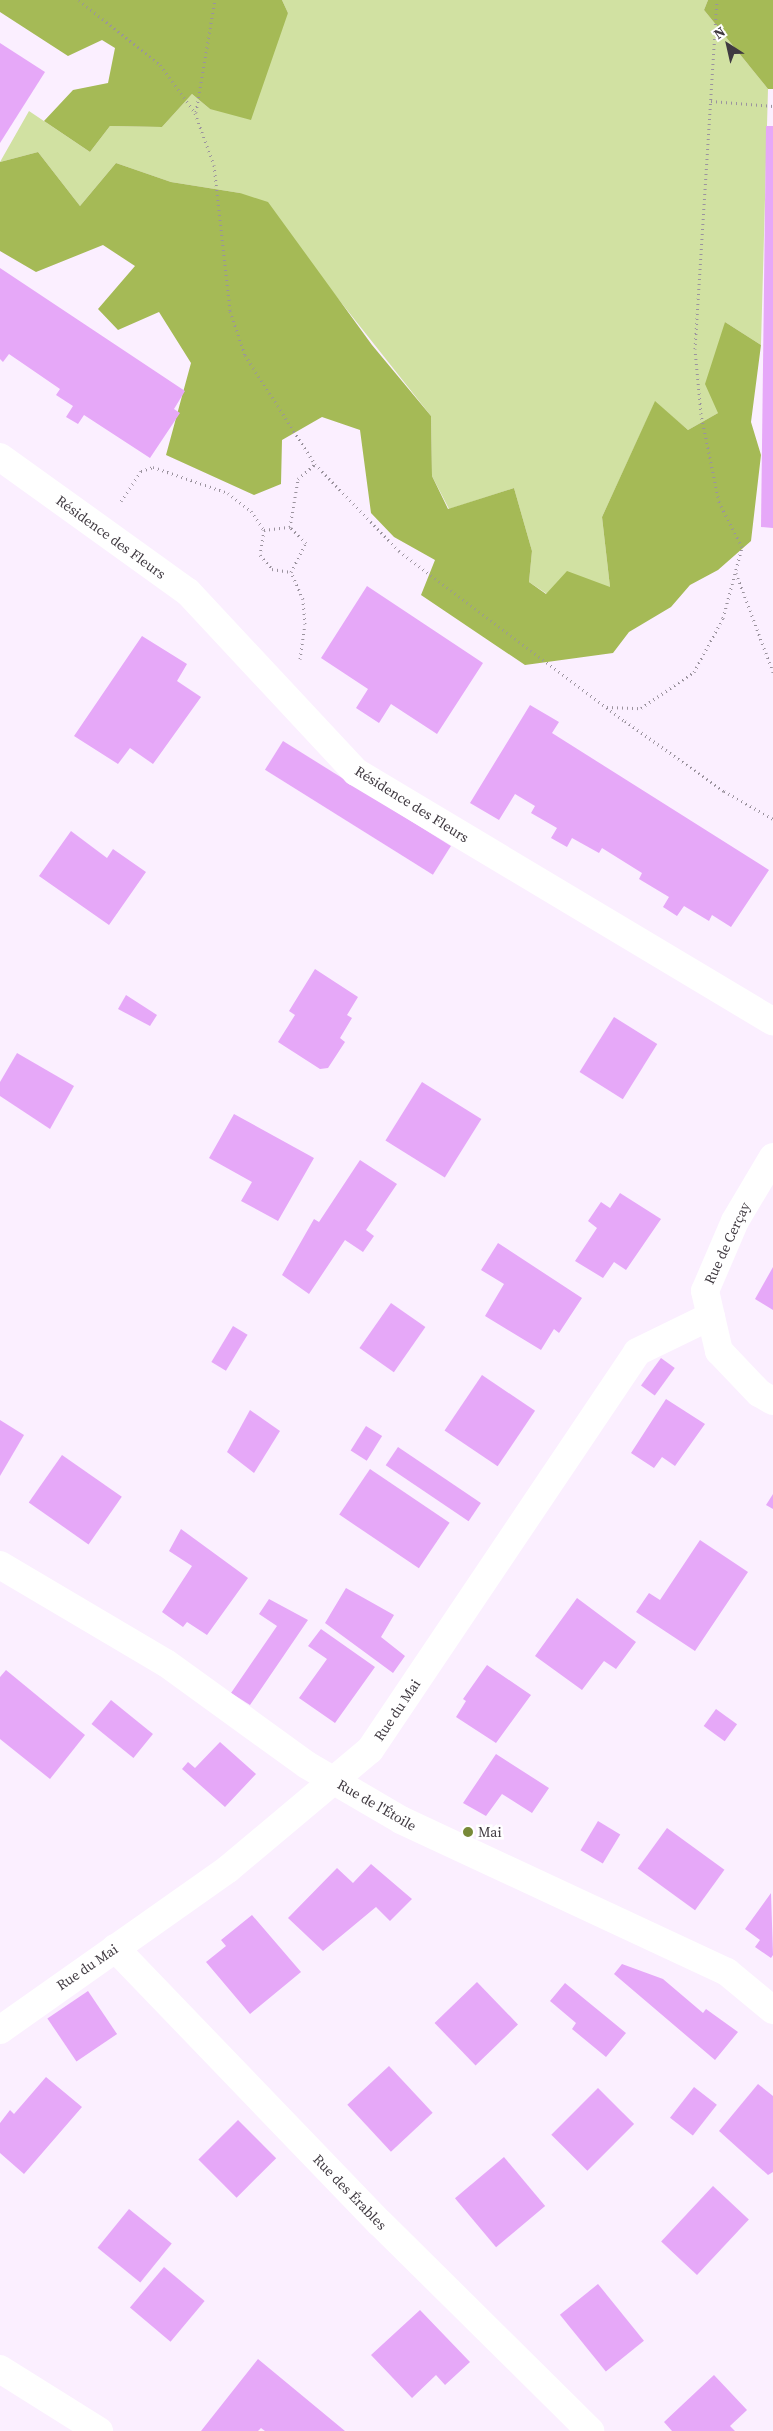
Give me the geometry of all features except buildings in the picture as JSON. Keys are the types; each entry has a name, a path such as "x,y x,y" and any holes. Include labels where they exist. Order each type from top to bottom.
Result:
{"street":[{"name":"Résidence des Fleurs","path":"0,457 188,592 356,772 773,1022"},
{"name":"Rue de Cerçay","path":"773,1156 735,1221 705,1291 719,1350 759,1393 773,1401"},
{"name":"Rue du Mai","path":"0,2030 228,1869 306,1802 336,1782 370,1750 637,1352 711,1316"},
{"name":"Rue de l'Étoile","path":"0,1565 166,1663 336,1782 472,1856 727,1972 773,2010"},
{"name":"Rue des Érables","path":"115,1948 380,2223 590,2431"},
{"path":"0,2369 99,2431"}],"path":[{"path":"79,0 160,65 196,112 214,165 230,311 245,355 315,464 399,551 607,708 724,790 773,819"},
{"path":"196,112 215,0"},
{"path":"607,708 641,708 694,672 723,618 742,547 720,502 701,414 695,349 717,0"},
{"path":"711,101 773,106"},
{"path":"290,527 298,478 315,464"},
{"path":"101,530 141,471 153,467 228,493 251,511 264,530 260,555 272,569 291,572"},
{"path":"264,530 290,527"},
{"path":"275,685 300,662 306,624 302,599 291,572 306,543 290,527"},
{"path":"736,572 773,672"}],"green space":[{"path":"0,0 282,0 288,13 251,120 210,109 192,94 162,127 110,126 90,152 44,121 73,90 108,83 115,48 102,40 68,56 0,12"},
{"path":"282,0 708,0 704,10 768,89 761,345 725,322 718,413 688,430 655,402 602,517 610,587 547,594 529,582 532,551 514,488 449,509 432,476 431,416 328,286 240,193 171,182 116,163 80,206 38,152 0,162 29,111 90,152 110,126 162,127 192,94 210,109 288,13"},
{"path":"708,0 773,0 773,89 768,89 704,10"},
{"path":"38,152 80,206 116,163 171,182 240,193 268,202 372,345 431,416 432,476 448,509 514,488 532,551 529,582 546,594 567,571 610,587 602,517 655,401 688,430 718,413 705,384 725,322 761,345 751,422 761,455 751,541 718,570 690,585 671,607 629,632 613,653 525,665 421,595 435,560 394,537 371,513 360,430 322,417 282,440 281,484 254,495 166,455 191,363 159,312 118,330 98,309 135,266 103,245 36,272 0,251 0,162"}],"place":[{"name":"Mai","path":"468,1832"}]}
